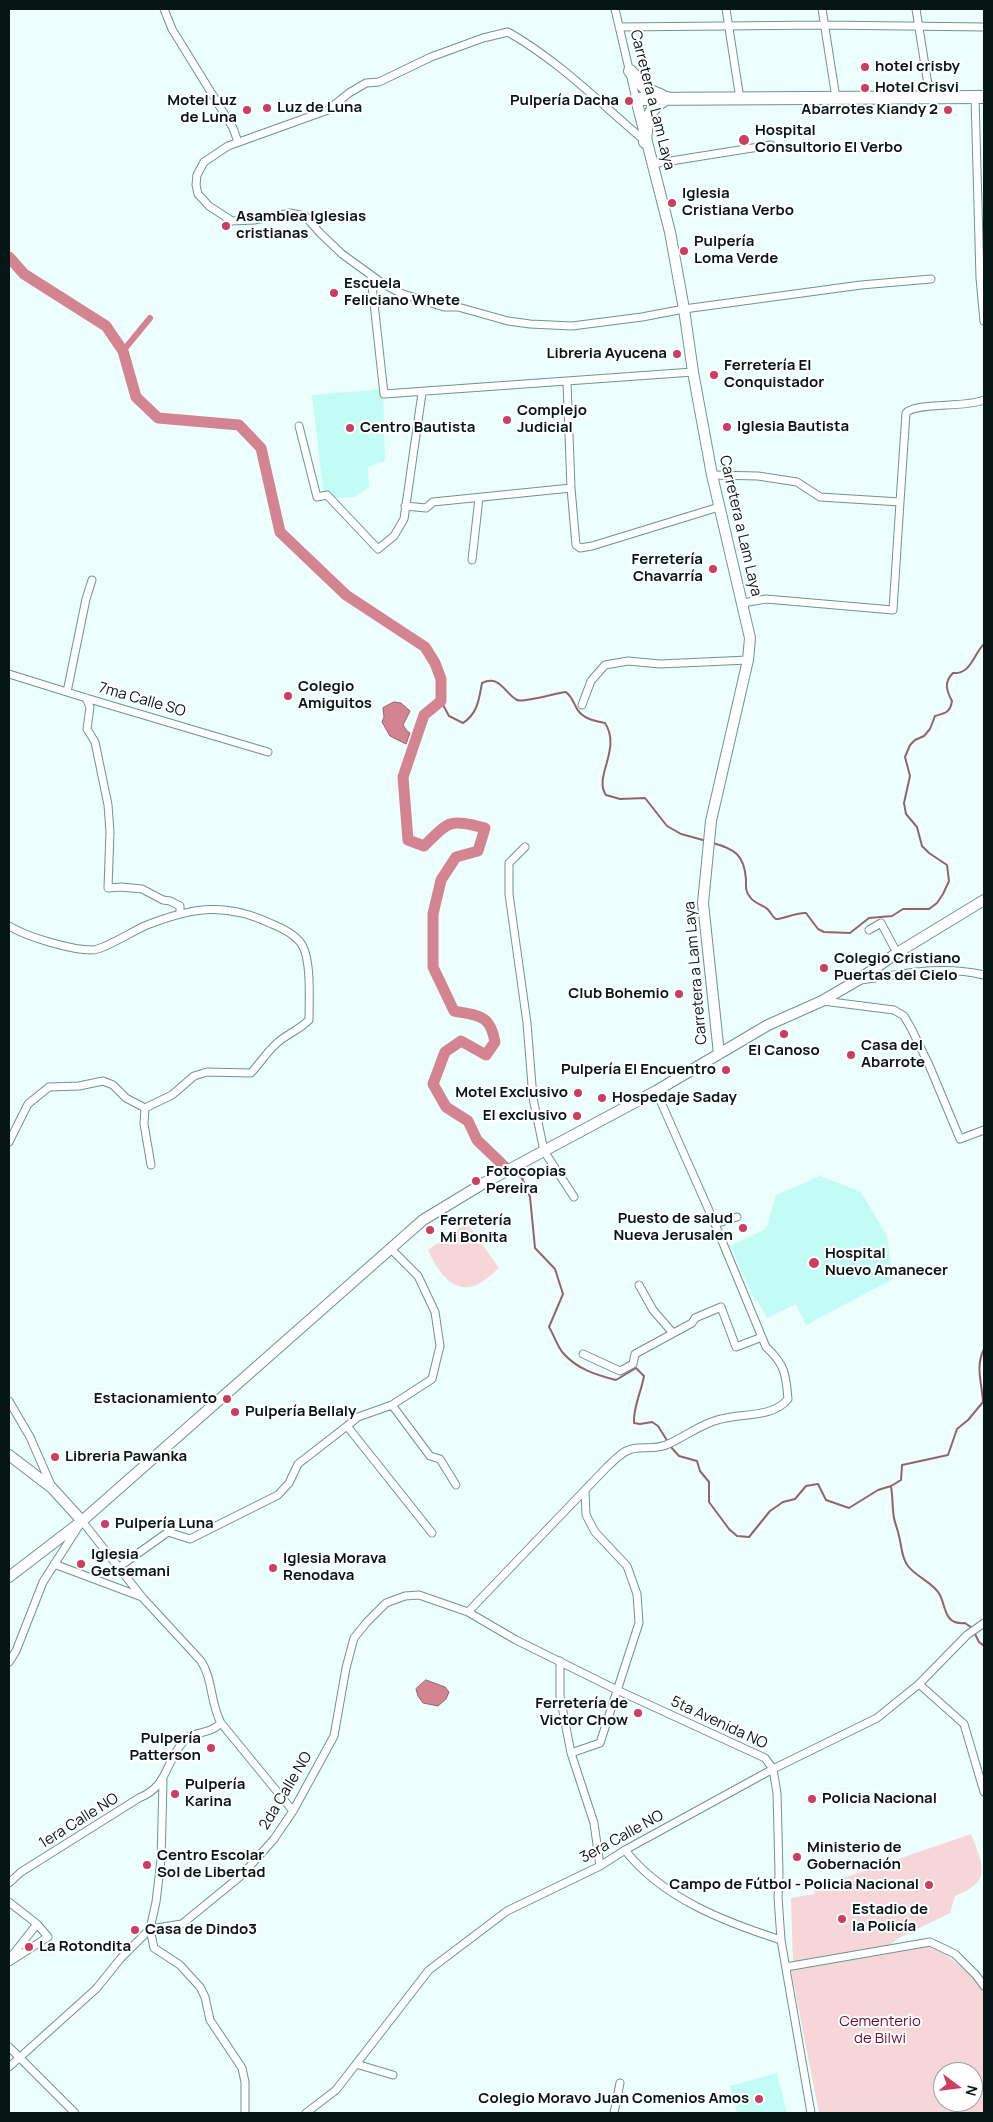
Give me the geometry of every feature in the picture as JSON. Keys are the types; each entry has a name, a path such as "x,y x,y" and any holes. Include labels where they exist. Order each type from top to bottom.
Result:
{"highway":[{"path":"630,71 646,88 667,98"},
{"path":"636,100 667,98 979,97"},
{"path":"645,142 647,118 651,110 667,98"}],"main road":[{"name":"Carretera a Lam Laya","path":"636,100 645,142 670,232 712,475 750,638 748,660 711,821 703,903 719,1054"},
{"path":"9,1577 82,1521 423,1220 504,1172 656,1091 768,1025 822,1000 858,980 897,953 984,900"},
{"path":"9,1455 52,1488 82,1521"}],"street":[{"path":"164,9 172,29 233,128 238,142"},
{"name":"Carretera a Lam Laya","path":"615,9 636,100"},
{"path":"726,9 740,99"},
{"path":"822,9 836,98"},
{"path":"916,9 930,97"},
{"path":"619,27 825,25 984,27"},
{"path":"645,142 562,69 528,43 508,32 483,38 431,56 379,82 366,83 349,93 328,110 238,142 208,157 197,175 196,185 198,194 209,206 232,220 254,220 290,213 305,216 342,254 371,276 400,293 444,307 458,307 508,321 530,324 572,326 642,317 684,308 862,285 931,279"},
{"path":"979,97 984,321"},
{"path":"652,164 771,145"},
{"path":"371,276 384,394 422,393 693,372"},
{"path":"567,382 571,488 576,545 580,548 592,546 719,506"},
{"path":"299,426 317,497 327,495 378,549 394,536 404,519 422,393"},
{"path":"743,603 766,599 893,610 906,413 914,407 963,405 984,400"},
{"path":"712,475 758,476 797,482 820,497 900,502"},
{"path":"405,506 426,508 433,502 571,488"},
{"path":"472,560 479,498"},
{"path":"67,692 86,599 92,580"},
{"path":"582,704 591,682 605,665 628,661 660,664 748,660"},
{"name":"7ma Calle SO","path":"9,674 268,752"},
{"path":"86,698 90,708 87,729 95,742 108,805 110,832 108,888 121,886 142,889 180,906 180,914"},
{"path":"526,846 509,863 509,894 527,1023 533,1098 548,1149 574,1198"},
{"path":"9,926 37,939 93,950 103,948 120,937 147,925 180,914 205,909 235,910 262,919 289,932 301,942 306,957 309,1020 278,1042 251,1073 208,1072 194,1076 172,1095 144,1108"},
{"path":"869,930 882,923 897,953"},
{"path":"858,980 936,969 966,971 984,975"},
{"path":"822,1000 894,1010 904,1016 929,1065 960,1140 984,1130"},
{"path":"9,1142 28,1104 49,1087 79,1086 103,1081 113,1085 126,1098 144,1108"},
{"path":"468,1612 607,1467 625,1452 632,1449 649,1450 665,1445 720,1419 771,1411 783,1405 788,1399 783,1367 777,1357 766,1347 715,1224 656,1091"},
{"path":"144,1108 144,1124 152,1165"},
{"path":"715,1224 737,1217"},
{"path":"119,1567 168,1532 190,1539 278,1495 289,1482 298,1464 347,1426 358,1418 392,1405 432,1379 440,1346 435,1312 418,1276 390,1248"},
{"path":"638,1285 653,1310 672,1332"},
{"path":"583,1354 620,1371 633,1364 635,1354 692,1322 695,1318 721,1307 736,1347 762,1338"},
{"path":"9,1400 30,1437 52,1488"},
{"path":"392,1405 430,1456 440,1459 456,1485"},
{"path":"347,1426 432,1533"},
{"path":"571,1753 600,1743 638,1623 637,1594 627,1566 595,1532 586,1515 585,1491"},
{"path":"9,1662 22,1637 39,1591 82,1521 142,1597 206,1668 215,1711 221,1723 293,1811"},
{"path":"54,1564 142,1597"},
{"name":"5ta Avenida NO","path":"419,1595 468,1612 516,1640 617,1690 765,1758 773,1769 777,1793 779,1832 778,1897 781,1940 810,2113"},
{"name":"2da Calle NO","path":"150,1929 182,1924 242,1875 274,1839 293,1811 334,1736 346,1668 354,1638 386,1603 405,1596 419,1595"},
{"name":"3era Calle NO","path":"306,2113 336,2090 429,1970 447,1954 507,1911 600,1866 624,1850 773,1769 877,1718 919,1684 968,1635 984,1623"},
{"path":"560,1661 560,1696 571,1753 594,1823 600,1866"},
{"path":"919,1684 964,1724 984,1792"},
{"path":"221,1723 210,1732 194,1734 185,1738 179,1746 163,1781 161,1860 156,1902 150,1929 154,1948 180,1965 200,1987 205,1996 210,2020 242,2068 245,2082 245,2113"},
{"name":"1era Calle NO","path":"9,1883 21,1872 139,1798 149,1794 163,1781"},
{"path":"624,1850 636,1866 698,1907 722,1919 781,1940"},
{"path":"9,1902 37,1924 48,1937 9,1961"},
{"path":"9,1961 37,1924"},
{"path":"9,2067 96,1988 121,1958 150,1929"},
{"path":"786,1967 930,1942 955,1954 984,1986"},
{"path":"9,2047 75,2113"},
{"path":"356,2064 392,2075"},
{"path":"614,2113 620,2083"}],"shaded area":[{"name":"Centro Bautista","path":"383,389 385,461 368,467 369,487 354,497 324,498 312,395"},
{"path":"394,702 401,703 410,711 403,725 410,733 406,744 390,736 382,722 384,717 383,708"},
{"name":"Hospital Nuevo Amanecer","path":"820,1176 861,1192 887,1236 893,1279 806,1325 796,1304 767,1318 757,1300 755,1301 730,1246 766,1229 776,1195"},
{"path":"426,1680 445,1687 449,1692 446,1699 438,1706 423,1703 418,1696 416,1689"},
{"name":"Colegio Moravo Juan Comenios Amos","path":"777,2073 787,2113 737,2113 730,2086"}],"green space":[{"path":"467,1223 499,1268 477,1285 461,1287 449,1281 443,1275 434,1263 428,1250"},
{"path":"971,1834 979,1855 982,1871 980,1878 975,1884 955,1896 950,1913 897,1939 888,1947 793,1963 791,1898 815,1894 814,1888"},
{"name":"Cementerio de Bilwi","path":"929,1945 966,1971 984,1991 984,2113 819,2113 791,1970"}],"waterway":[{"path":"9,257 24,274 106,326 123,351 136,397 158,418 239,425 261,448 280,532 346,595 425,647 435,663 441,679 441,701 424,715 403,777 408,840 424,846 439,831 451,824 457,823 485,828 478,851 456,857 441,880 433,914 433,967 454,1011 477,1016 486,1021 490,1026 495,1042 486,1055 461,1041 445,1052 433,1084 446,1107 468,1121 477,1140 504,1166"},
{"path":"123,351 150,318"},
{"path":"713,843 737,854 745,871 748,895 753,901 767,909 776,919 806,913 818,929 824,932 850,933 869,918 892,916 903,909 929,909 937,903 949,881 947,865 922,846 917,827 906,814 904,803 910,776 905,757 910,745 915,740 924,736 930,729 935,716 944,713 950,708 952,701 947,686 950,676 953,673 964,671 984,644"},
{"path":"441,701 449,716 463,723 475,710 482,683 488,681 498,683 520,701 566,692 582,715 605,723 609,733 609,752 603,780 603,788 606,795 620,799 645,798 667,826 681,834 703,840"},
{"path":"514,1173 522,1178 530,1197 535,1248 555,1269 563,1294 549,1327 559,1347 568,1359 574,1363 594,1373 616,1380 636,1368 644,1376 636,1406 634,1423 652,1422 658,1426 668,1442"},
{"path":"670,1446 679,1456 697,1461 700,1471 709,1482 709,1502 729,1529 737,1536 749,1537 770,1511 783,1502 795,1499 806,1486 818,1484 826,1500 849,1508 878,1490 891,1486 901,1480 902,1465 948,1455 957,1429 968,1420 983,1402 979,1369 984,1349"},
{"path":"891,1487 894,1518 906,1563 911,1570 937,1591 949,1618 958,1623 965,1623 972,1628"},
{"path":"974,1632 979,1642 984,1646"}],"place":[{"name":"hotel crisby","path":"865,67"},
{"name":"Hotel Crisvi","path":"865,88"},
{"name":"Pulpería Dacha","path":"629,101"},
{"name":"Luz de Luna","path":"267,108"},
{"name":"Motel Luz de Luna","path":"247,110"},
{"name":"Abarrotes Kiandy 2","path":"948,110"},
{"name":"Hospital Consultorio El Verbo","path":"744,140"},
{"name":"Iglesia Cristiana Verbo","path":"672,203"},
{"name":"Asamblea Iglesias cristianas","path":"226,226"},
{"name":"Pulpería Loma Verde","path":"684,251"},
{"name":"Escuela Feliciano Whete","path":"334,293"},
{"name":"Libreria Ayucena","path":"677,354"},
{"name":"Ferretería El Conquistador","path":"714,375"},
{"name":"Complejo Judicial","path":"507,420"},
{"name":"Iglesia Bautista","path":"727,427"},
{"name":"Centro Bautista","path":"350,428"},
{"name":"Ferretería Chavarría","path":"713,569"},
{"name":"Colegio Amiguitos","path":"288,696"},
{"name":"Colegio Cristiano Puertas del Cielo","path":"824,968"},
{"name":"Club Bohemio","path":"679,994"},
{"name":"El Canoso","path":"784,1034"},
{"name":"Casa del Abarrote","path":"851,1055"},
{"name":"Pulpería El Encuentro","path":"726,1070"},
{"name":"Motel Exclusivo","path":"578,1093"},
{"name":"Hospedaje Saday","path":"602,1098"},
{"name":"El exclusivo","path":"577,1116"},
{"name":"Fotocopias Pereira","path":"476,1181"},
{"name":"Puesto de salud Nueva Jerusalen","path":"743,1228"},
{"name":"Ferretería Mi Bonita","path":"430,1230"},
{"name":"Hospital Nuevo Amanecer","path":"814,1263"},
{"name":"Estacionamiento","path":"227,1399"},
{"name":"Pulpería Bellaly","path":"235,1412"},
{"name":"Libreria Pawanka","path":"55,1457"},
{"name":"Pulpería Luna","path":"105,1524"},
{"name":"Iglesia Getsemani","path":"81,1564"},
{"name":"Iglesia Morava Renodava","path":"273,1568"},
{"name":"Ferretería de Victor Chow","path":"638,1713"},
{"name":"Pulpería Patterson","path":"211,1748"},
{"name":"Pulpería Karina","path":"175,1794"},
{"name":"Policia Nacional","path":"812,1799"},
{"name":"Ministerio de Gobernación","path":"797,1857"},
{"name":"Centro Escolar Sol de Libertad","path":"147,1865"},
{"name":"Campo de Fútbol - Policia Nacional","path":"929,1885"},
{"name":"Estadio de la Policía","path":"842,1919"},
{"name":"Casa de Dindo3","path":"135,1930"},
{"name":"La Rotondita","path":"29,1947"},
{"name":"Colegio Moravo Juan Comenios Amos","path":"759,2099"}]}
